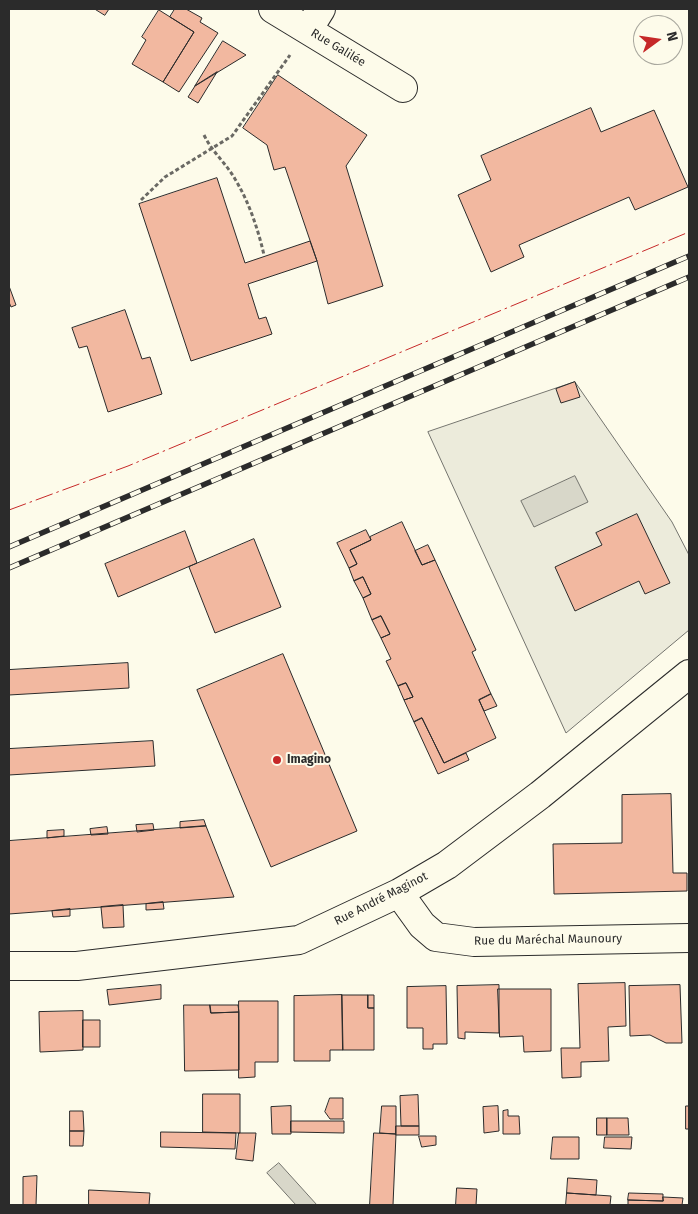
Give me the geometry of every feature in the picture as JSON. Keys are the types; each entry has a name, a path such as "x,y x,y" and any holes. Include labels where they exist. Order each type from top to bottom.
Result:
{"street":[{"name":"Rue Galilée","path":"273,9 314,19 403,88"},
{"name":"Rue André Maginot","path":"9,966 78,966 299,940 399,892 446,864 540,795 689,674"},
{"name":"Rue du Maréchal Maunoury","path":"399,892 422,925 436,937 474,942 689,938"}],"path":[{"path":"141,200 166,177 232,136 314,19"},
{"path":"204,135 211,149 235,178 258,230 264,255"}],"shaded area":[{"path":"575,382 672,522 689,555 689,630 566,733 428,432"},
{"path":"575,476 588,502 534,527 521,501"},
{"path":"279,1163 317,1205 296,1205 267,1173"}],"building":[{"path":"95,9 109,9 105,15"},
{"path":"175,9 186,9 202,18 200,22 218,33 179,92 163,82 194,32 170,17"},
{"path":"159,10 194,32 163,82 132,64 146,40 142,37"},
{"path":"223,41 246,55 195,86"},
{"path":"217,72 198,103 188,97 195,86"},
{"path":"278,75 367,135 346,166 383,286 328,304 317,261 285,167 274,170 267,145 243,128"},
{"path":"591,108 601,132 654,110 688,187 635,210 629,197 519,245 524,257 491,272 458,195 491,180 481,156"},
{"path":"217,178 245,263 310,241 317,261 248,284 259,319 266,317 272,334 191,361 139,204"},
{"path":"9,286 16,305 11,307 9,302"},
{"path":"125,310 142,359 150,357 162,394 108,412 87,346 79,348 72,328"},
{"path":"575,382 580,397 561,403 556,389"},
{"path":"637,514 670,583 645,594 639,581 575,611 555,567 602,545 596,533"},
{"path":"402,522 422,565 435,560 476,650 472,652 491,694 479,700 496,738 444,763 422,718 414,722 404,700 413,697 406,683 398,686 386,661 391,659 381,638 390,634 381,616 372,620 363,598 371,594 363,577 354,581 349,568 357,564 350,550 371,540 370,537"},
{"path":"366,530 371,540 350,550 357,564 349,568 337,543"},
{"path":"185,531 197,563 118,597 105,564"},
{"path":"254,539 281,607 215,633 189,567"},
{"path":"428,545 435,560 422,565 415,551"},
{"path":"363,577 371,594 363,598 354,581"},
{"path":"381,616 390,634 381,638 372,620"},
{"name":"Imagino","path":"283,654 357,831 271,867 197,690"},
{"path":"128,663 129,688 9,695 9,670"},
{"path":"406,683 413,697 404,700 398,686"},
{"path":"491,694 497,706 484,711 479,700"},
{"path":"422,718 444,763 466,753 469,760 438,774 414,722"},
{"path":"153,741 155,766 9,775 9,749"},
{"path":"671,794 673,873 687,873 687,891 554,894 553,844 622,843 622,795"},
{"path":"204,820 206,826 180,828 180,822"},
{"path":"153,824 154,830 137,832 136,825"},
{"path":"206,826 234,897 9,914 9,841"},
{"path":"107,827 108,834 91,835 90,829"},
{"path":"64,830 64,836 47,838 47,831"},
{"path":"163,902 164,909 146,910 146,904"},
{"path":"123,905 124,927 103,928 101,907"},
{"path":"70,909 70,916 53,917 52,911"},
{"path":"625,983 626,1026 608,1027 609,1061 581,1062 581,1077 562,1078 561,1048 580,1048 578,984"},
{"path":"161,985 161,999 109,1005 107,990"},
{"path":"499,985 499,1033 465,1032 465,1039 458,1038 457,986"},
{"path":"680,985 682,1043 666,1043 650,1035 630,1036 629,986"},
{"path":"446,986 447,1044 433,1044 433,1049 423,1049 423,1028 407,1028 407,987"},
{"path":"498,989 551,989 551,1051 524,1052 523,1036 500,1037"},
{"path":"342,995 368,995 368,1008 374,1008 374,1050 343,1050"},
{"path":"342,995 343,1050 330,1050 330,1061 294,1061 294,996"},
{"path":"368,995 374,995 374,1008 368,1008"},
{"path":"239,1001 278,1001 278,1062 255,1062 255,1077 239,1078"},
{"path":"184,1005 210,1005 211,1013 239,1012 239,1070 185,1071"},
{"path":"210,1005 238,1005 239,1012 211,1013"},
{"path":"83,1011 83,1050 40,1052 39,1012"},
{"path":"83,1020 100,1020 100,1047 83,1047"},
{"path":"203,1094 240,1094 240,1133 203,1132"},
{"path":"418,1095 419,1126 401,1126 400,1096"},
{"path":"330,1098 343,1098 343,1119 330,1119 325,1112"},
{"path":"291,1106 291,1134 272,1134 271,1107"},
{"path":"382,1106 396,1106 396,1134 380,1133"},
{"path":"498,1106 499,1131 484,1133 483,1107"},
{"path":"686,1106 689,1106 689,1129 686,1129"},
{"path":"508,1110 508,1116 519,1116 520,1134 503,1134 503,1111"},
{"path":"70,1111 83,1111 84,1131 70,1131"},
{"path":"597,1118 607,1118 607,1135 597,1135"},
{"path":"607,1118 628,1118 629,1135 607,1135"},
{"path":"291,1121 344,1121 344,1133 291,1132"},
{"path":"396,1126 419,1126 419,1135 396,1135"},
{"path":"70,1131 84,1131 83,1146 70,1146"},
{"path":"161,1132 236,1133 235,1149 161,1147"},
{"path":"239,1133 256,1133 253,1161 236,1159"},
{"path":"374,1133 396,1134 393,1205 370,1205"},
{"path":"419,1136 436,1136 436,1145 422,1147"},
{"path":"553,1137 579,1137 579,1159 551,1159"},
{"path":"605,1137 632,1137 631,1149 604,1148"},
{"path":"37,1176 36,1205 23,1205 23,1177"},
{"path":"568,1178 597,1180 596,1195 567,1193"},
{"path":"457,1188 477,1189 476,1205 456,1205"},
{"path":"89,1190 150,1193 149,1205 89,1205"},
{"path":"567,1193 611,1196 610,1205 566,1205"},
{"path":"629,1193 663,1194 663,1201 628,1200"},
{"path":"663,1197 683,1198 682,1205 628,1205 628,1200 663,1201"}],"railway":[{"path":"9,547 689,256"},
{"path":"9,568 689,277"}],"power":[{"path":"9,510 128,466 689,232"}],"place":[{"name":"Imagino","path":"277,760"}]}
